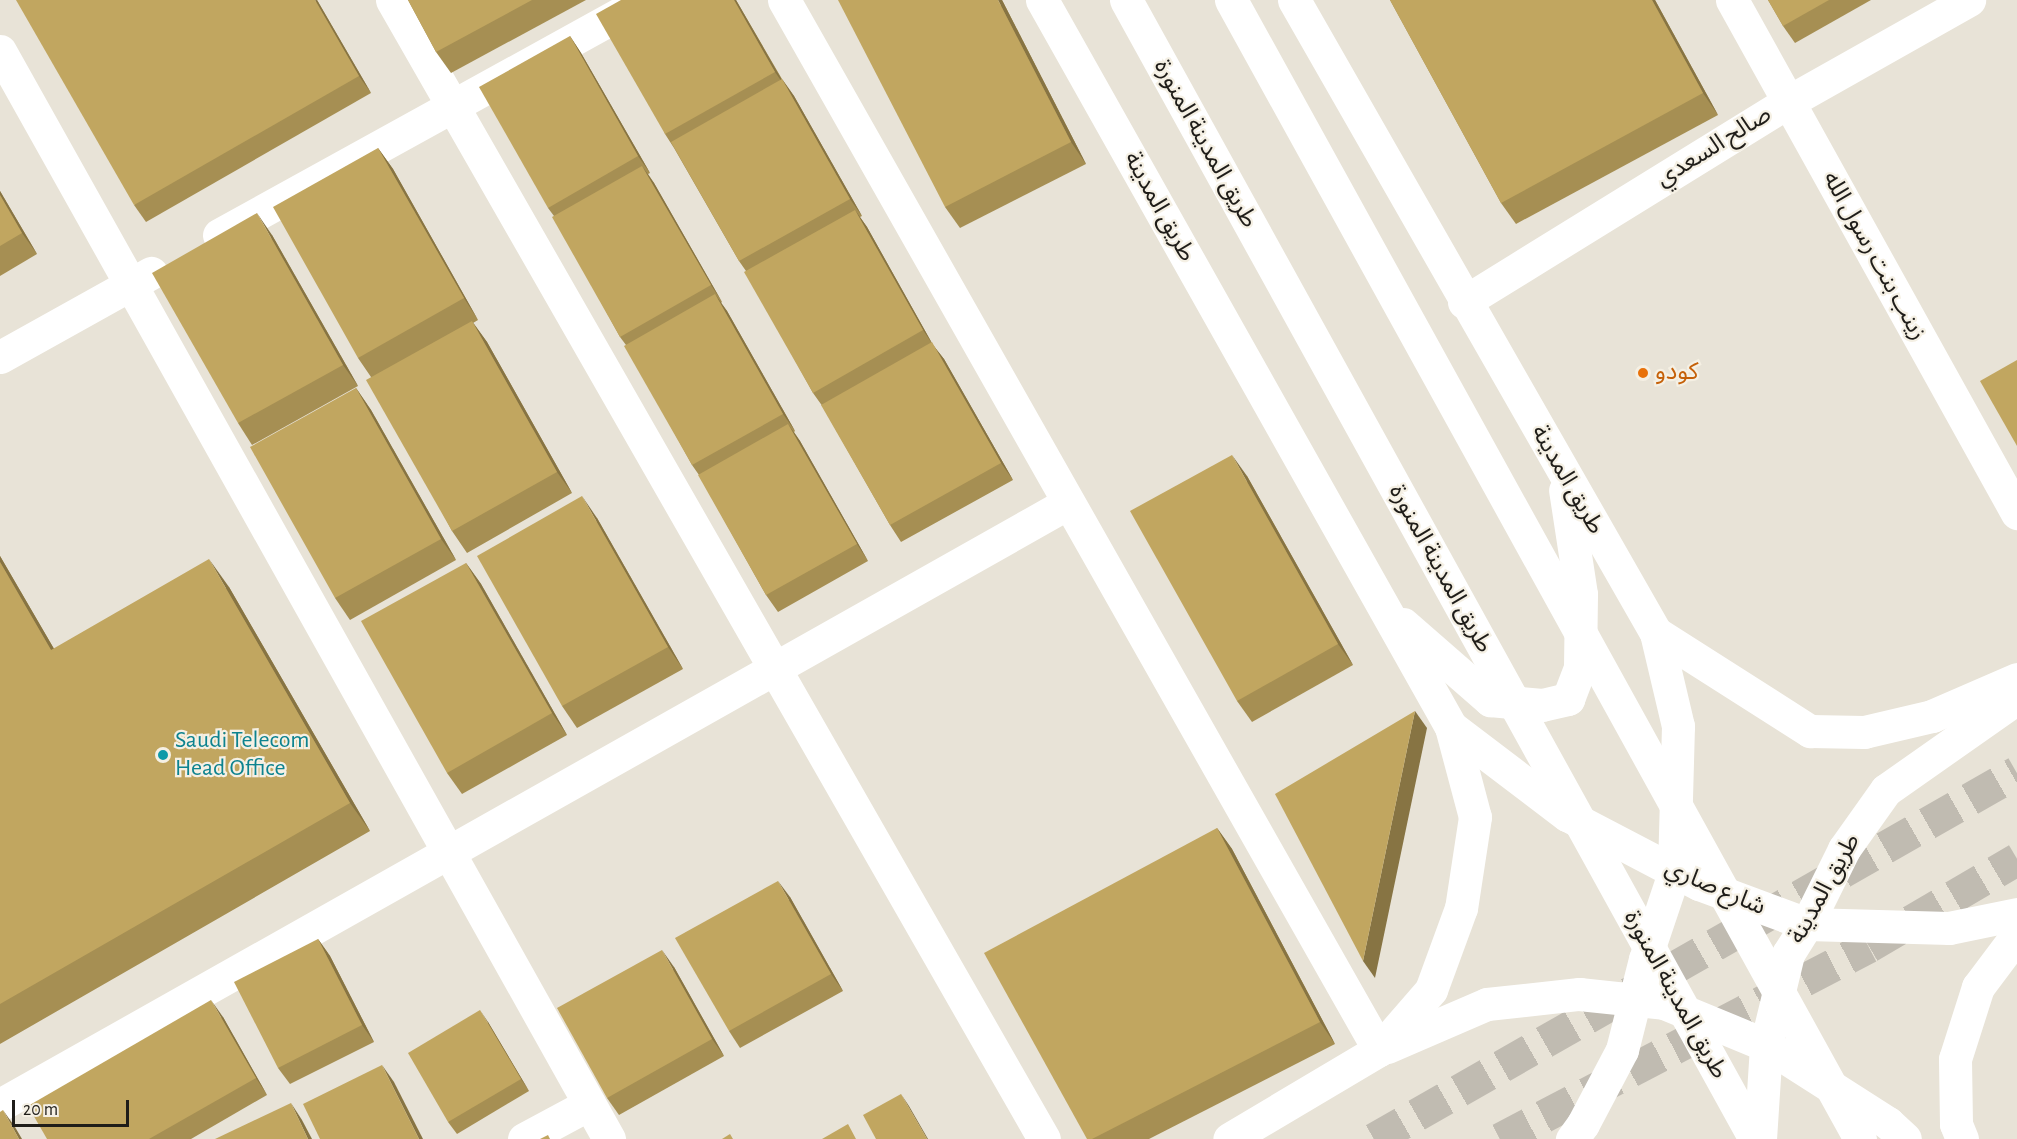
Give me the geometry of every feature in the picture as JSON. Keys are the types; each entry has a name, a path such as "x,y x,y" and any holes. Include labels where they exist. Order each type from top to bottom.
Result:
{"main road":[{"path":"392,0 1044,1139"},
{"path":"0,357 644,0"},
{"path":"784,0 1379,1050"},
{"name":"طريق المدينة","path":"1042,0 1451,727"},
{"name":"طريق المدينة المنورة","path":"1125,0 1757,1139"},
{"path":"1231,0 1860,1139"},
{"name":"طريق المدينة","path":"1294,0 1464,302 1656,633 1678,726 1674,873 1634,999 1622,1050 1583,1124 1572,1139"},
{"name":"زينب بنت رسول الله","path":"1732,0 2017,513"},
{"name":"صالح السعدي","path":"1464,302 1788,102 1969,0"},
{"path":"4,67 132,284 609,1139"},
{"path":"1384,606 1490,700 1542,705 1568,699 1580,667 1581,594 1563,472"},
{"path":"0,1105 1068,503"},
{"path":"1656,633 1810,731 1864,732 1932,716 2017,679"},
{"name":"طريق المدينة","path":"1757,1139 1766,1045 1788,954 1807,924 1844,849 1886,790 2017,698"},
{"path":"1379,1050 1431,990 1461,908 1475,817 1451,727"},
{"name":"شارع صاري","path":"1451,727 1567,815 1674,873 1807,924 1949,928 2017,914"},
{"path":"1962,1139 1956,1124 1955,1059 1978,987 2017,935"},
{"path":"1229,1139 1379,1050 1487,1004 1579,994 1664,1004 1766,1045 1888,1123 1905,1139"},
{"path":"524,1139 589,1104"}],"building":[{"path":"16,0 315,0 359,76 134,205"},
{"path":"408,0 532,0 436,52"},
{"path":"621,0 734,0 775,72 665,134 596,14"},
{"path":"838,0 998,0 1071,142 945,207"},
{"path":"1390,0 1652,0 1703,93 1501,203"},
{"path":"1768,0 1829,0 1783,26"},
{"path":"570,36 638,156 548,208 479,87"},
{"path":"782,79 850,199 739,261 671,142"},
{"path":"378,148 464,298 358,358 273,207"},
{"path":"642,166 711,285 620,337 552,217"},
{"path":"0,195 22,233 0,246"},
{"path":"855,210 923,330 813,393 744,272"},
{"path":"257,213 343,365 238,423 152,273"},
{"path":"715,294 783,414 692,465 624,346"},
{"path":"472,321 557,472 452,531 366,380"},
{"path":"932,342 1001,463 890,525 821,405"},
{"path":"2017,360 2017,446 1980,381"},
{"path":"356,388 441,539 335,598 250,447"},
{"path":"788,424 857,544 766,595 698,475"},
{"path":"1232,455 1338,644 1237,701 1130,511"},
{"path":"582,496 668,647 562,706 477,556"},
{"name":"Saudi Telecom Head Office","path":"209,559 350,803 0,1004 0,562 51,650"},
{"path":"466,563 552,713 447,773 361,621"},
{"path":"1415,711 1363,961 1275,794"},
{"path":"1217,828 1320,1022 1092,1139 1087,1139 984,953"},
{"path":"778,881 831,974 729,1031 675,938"},
{"path":"318,939 362,1025 278,1068 234,982"},
{"path":"662,950 712,1039 607,1098 557,1008"},
{"path":"211,1000 256,1078 149,1139 47,1139 28,1106"},
{"path":"480,1010 521,1079 448,1122 408,1053"},
{"path":"382,1065 419,1139 320,1139 303,1104"},
{"path":"901,1094 927,1139 876,1139 863,1115"},
{"path":"291,1103 308,1139 215,1139"},
{"path":"3,1110 19,1139 0,1139 0,1112"},
{"path":"848,1124 856,1139 822,1139"},
{"path":"730,1134 733,1139 722,1139"}],"tunnel":[{"path":"1374,1139 2017,772"},
{"path":"1500,1139 1869,946 2017,859"}],"place":[{"name":"كودو","path":"1643,373"},
{"name":"Saudi Telecom Head Office","path":"163,755"}]}
